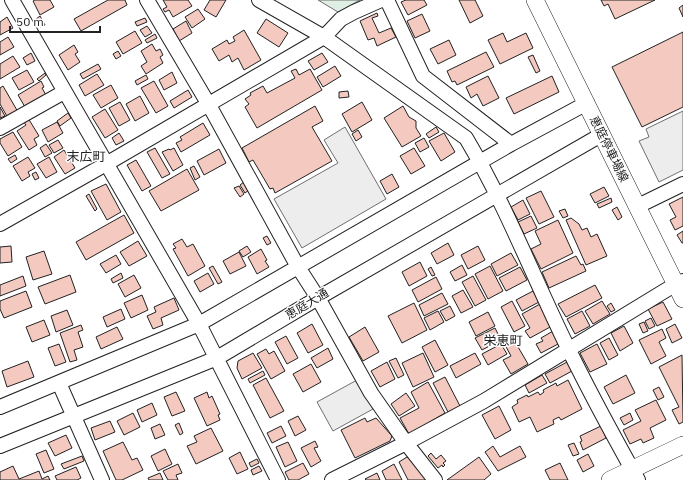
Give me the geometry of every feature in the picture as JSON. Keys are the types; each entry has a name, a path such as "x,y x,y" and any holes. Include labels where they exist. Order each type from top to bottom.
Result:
{"main road":[{"name":"恵庭停車場線","path":"535,0 587,103 601,135 679,282 683,299"},
{"path":"610,480 635,475 683,445"}],"street":[{"path":"12,0 199,324 278,480"},
{"path":"147,0 209,105 298,267 318,298 371,393 406,443 435,480"},
{"path":"259,0 324,37 466,138 497,194 569,349 635,475"},
{"path":"0,224 209,105 324,37 341,19 381,0"},
{"path":"387,0 423,76 511,144"},
{"path":"0,128 64,92"},
{"path":"0,407 199,324 511,144 587,103"},
{"name":"恵庭大通","path":"0,446 217,358 497,194 601,135"},
{"path":"638,206 683,184"},
{"path":"332,480 406,443 484,401 679,282"},
{"path":"59,383 102,480"}],"green space":[{"path":"318,0 360,0 338,12"}],"shaded area":[{"path":"683,111 683,170 659,182 639,141 649,137 646,129"},
{"path":"345,127 386,199 302,248 274,199 338,163 324,140"},
{"path":"357,380 373,409 333,431 317,402"}],"building":[{"path":"50,0 54,7 40,15 33,1"},
{"path":"108,0 125,0 127,5 81,31 74,19"},
{"path":"163,0 188,0 192,6 173,17 169,10 165,12 163,9 167,7"},
{"path":"210,0 226,0 216,17 204,10"},
{"path":"406,0 424,0 427,5 408,15 401,2"},
{"path":"459,0 475,0 483,16 470,23"},
{"path":"601,0 655,0 615,19 608,4 604,6"},
{"path":"683,5 683,17 679,8"},
{"path":"198,9 205,19 192,28 185,17"},
{"path":"377,13 378,16 372,18 379,33 391,28 396,37 377,46 374,38 368,40 360,21"},
{"path":"422,14 430,31 415,38 407,21"},
{"path":"40,16 45,25 40,27 36,19"},
{"path":"7,17 13,28 0,35 0,22"},
{"path":"145,18 147,22 137,26 135,22"},
{"path":"266,19 288,33 279,47 257,33"},
{"path":"186,21 192,33 179,41 173,29"},
{"path":"147,26 152,33 145,37 140,30"},
{"path":"244,30 261,60 244,70 238,58 232,62 229,55 219,61 212,49 227,40 229,44 235,41 233,37"},
{"path":"135,31 142,43 123,54 116,42"},
{"path":"683,32 683,107 642,127 612,67"},
{"path":"503,33 507,42 526,33 533,48 500,64 488,40"},
{"path":"155,34 157,38 147,43 145,40"},
{"path":"8,37 14,47 0,55 0,42"},
{"path":"449,40 456,55 438,64 430,49"},
{"path":"152,44 156,51 160,49 163,55 160,57 163,63 146,74 141,66 147,62 141,51"},
{"path":"74,45 78,52 75,54 80,62 68,70 59,55"},
{"path":"118,51 121,56 116,59 113,54"},
{"path":"486,52 494,67 457,85 455,81 452,82 447,71"},
{"path":"31,53 35,61 27,65 23,58"},
{"path":"322,53 328,62 314,70 308,61"},
{"path":"533,55 540,71 536,73 528,57"},
{"path":"13,56 20,67 0,79 0,64"},
{"path":"98,64 101,69 83,79 80,74"},
{"path":"335,66 341,76 323,87 317,77"},
{"path":"296,69 299,75 310,69 322,90 257,128 245,107 249,104 245,99 251,95 250,93 263,86 267,93 295,78 291,71"},
{"path":"27,70 34,82 19,90 12,78"},
{"path":"172,72 177,83 164,90 159,80"},
{"path":"45,73 46,75 39,81 37,79"},
{"path":"97,74 104,85 85,96 79,85"},
{"path":"146,75 148,79 137,85 135,81"},
{"path":"488,76 499,98 483,106 477,94 471,98 466,87"},
{"path":"552,76 559,92 514,114 506,98"},
{"path":"41,81 44,87 42,88 46,95 25,107 18,95"},
{"path":"154,81 168,106 156,113 141,88"},
{"path":"111,85 118,98 101,108 93,95"},
{"path":"3,86 18,112 8,118 0,104 0,88"},
{"path":"188,90 192,97 174,108 170,101"},
{"path":"348,91 349,97 339,98 339,92"},
{"path":"140,96 149,113 135,121 126,104"},
{"path":"120,102 130,120 119,126 109,108"},
{"path":"362,102 372,120 352,132 342,114"},
{"path":"315,106 323,121 312,127 332,161 275,193 273,188 270,189 253,160 249,162 242,148"},
{"path":"403,106 409,117 416,121 416,128 421,136 402,147 384,118"},
{"path":"0,107 5,116 0,118"},
{"path":"105,109 118,130 105,138 92,117"},
{"path":"68,113 71,118 60,126 57,121"},
{"path":"28,118 39,136 34,139 37,145 29,150 17,131 26,125 23,121"},
{"path":"57,122 63,133 48,142 42,130"},
{"path":"203,123 210,135 181,152 176,143 182,140 180,137"},
{"path":"436,127 439,132 429,138 426,134"},
{"path":"358,130 362,137 356,141 352,134"},
{"path":"13,132 22,147 8,156 0,143 0,139"},
{"path":"119,133 124,141 116,145 112,138"},
{"path":"444,133 455,152 441,161 429,141"},
{"path":"424,138 429,147 420,152 415,143"},
{"path":"58,140 63,148 54,153 49,145"},
{"path":"46,144 52,153 45,157 40,148"},
{"path":"155,148 170,174 162,178 147,152"},
{"path":"174,148 183,165 173,171 162,152"},
{"path":"414,148 425,166 411,174 400,156"},
{"path":"219,149 226,163 204,175 197,161"},
{"path":"64,150 75,168 65,174 54,157"},
{"path":"15,155 17,159 11,163 8,159"},
{"path":"28,157 35,168 28,172 30,176 22,181 13,166"},
{"path":"49,157 57,172 46,178 37,164"},
{"path":"136,160 151,186 142,191 127,165"},
{"path":"194,166 200,177 195,180 190,168"},
{"path":"187,169 199,190 161,211 149,191"},
{"path":"36,172 39,178 35,180 32,174"},
{"path":"392,174 399,187 387,194 380,181"},
{"path":"244,182 249,190 245,193 240,185"},
{"path":"106,184 121,212 107,220 91,191"},
{"path":"239,186 244,194 240,197 234,188"},
{"path":"604,187 609,196 595,203 590,194"},
{"path":"541,191 554,217 539,224 526,198"},
{"path":"89,194 97,209 95,211 86,196"},
{"path":"683,197 683,226 675,230 670,220 676,217 669,204"},
{"path":"611,198 612,202 599,208 597,204"},
{"path":"523,200 530,214 518,220 511,207"},
{"path":"617,207 622,217 618,220 612,210"},
{"path":"565,209 568,216 563,218 559,211"},
{"path":"124,215 134,233 86,260 76,242"},
{"path":"531,216 537,228 524,234 518,222"},
{"path":"571,218 579,224 582,230 587,228 591,237 597,234 607,256 586,265 566,220"},
{"path":"558,220 573,253 541,269 531,249 541,244 535,231"},
{"path":"683,231 683,243 682,243 677,235"},
{"path":"267,236 271,243 267,245 263,238"},
{"path":"182,239 187,247 193,244 205,266 188,276 173,249 176,248 173,244"},
{"path":"138,241 147,256 129,266 120,252"},
{"path":"448,243 454,255 437,264 431,253"},
{"path":"11,246 12,262 0,263 0,247"},
{"path":"247,246 251,252 243,257 239,251"},
{"path":"478,246 485,260 468,269 461,255"},
{"path":"261,249 267,260 265,261 269,267 257,274 248,257"},
{"path":"44,251 52,274 33,280 26,257"},
{"path":"239,252 246,266 230,274 223,261"},
{"path":"511,253 518,265 497,276 491,264"},
{"path":"116,255 121,264 106,273 100,264"},
{"path":"576,256 581,265 583,264 586,271 549,288 542,272"},
{"path":"420,262 427,276 409,286 402,272"},
{"path":"462,265 467,275 455,281 450,272"},
{"path":"213,266 222,282 218,284 209,268"},
{"path":"490,266 503,291 488,299 475,274"},
{"path":"431,267 435,275 432,276 428,269"},
{"path":"520,267 527,280 506,291 499,278"},
{"path":"121,273 123,278 113,283 111,279"},
{"path":"208,273 214,284 200,292 194,281"},
{"path":"70,275 76,292 45,304 38,287"},
{"path":"134,275 141,288 125,297 118,284"},
{"path":"23,276 26,286 0,296 0,285"},
{"path":"473,276 486,300 475,306 462,282"},
{"path":"436,277 442,289 418,302 412,290"},
{"path":"595,285 602,298 566,317 558,304"},
{"path":"463,290 473,307 461,313 452,296"},
{"path":"26,291 32,307 4,318 0,309 0,301"},
{"path":"533,291 539,302 522,311 516,300"},
{"path":"442,293 448,304 424,316 419,305"},
{"path":"142,295 148,310 131,318 124,303"},
{"path":"174,298 179,310 161,318 163,325 153,329 147,316 156,312 154,307"},
{"path":"512,301 525,326 514,332 501,307"},
{"path":"602,301 610,314 593,324 585,311"},
{"path":"663,302 672,319 657,326 648,309"},
{"path":"414,303 427,330 402,343 388,316"},
{"path":"611,303 615,310 611,312 607,306"},
{"path":"540,304 552,326 530,338 525,331 530,328 522,314"},
{"path":"450,306 455,316 446,321 440,311"},
{"path":"121,309 125,319 107,327 103,317"},
{"path":"67,310 73,325 56,332 51,316"},
{"path":"438,311 444,322 430,330 424,318"},
{"path":"582,311 590,326 575,334 567,319"},
{"path":"488,312 495,326 476,336 469,322"},
{"path":"651,318 655,326 649,329 645,321"},
{"path":"44,320 50,335 32,342 26,327"},
{"path":"644,322 648,331 643,333 639,324"},
{"path":"312,324 323,345 308,353 297,333"},
{"path":"675,324 682,338 672,343 666,329"},
{"path":"81,325 83,330 78,332 83,347 74,350 77,360 70,362 60,333"},
{"path":"624,326 633,343 620,351 611,333"},
{"path":"117,327 123,339 101,349 96,337"},
{"path":"365,327 379,352 363,361 349,337"},
{"path":"495,328 501,340 482,350 475,338"},
{"path":"662,329 666,338 659,342 666,356 651,364 639,340"},
{"path":"553,331 560,343 541,353 536,344 543,341 541,338"},
{"path":"286,336 298,358 287,364 275,342"},
{"path":"609,338 618,355 609,360 600,343"},
{"path":"435,340 448,365 435,372 422,347"},
{"path":"514,340 528,364 511,374 503,360 511,356 505,345"},
{"path":"59,344 66,362 55,366 48,348"},
{"path":"501,344 507,354 488,365 482,354"},
{"path":"597,344 607,364 590,372 580,353"},
{"path":"328,348 333,359 317,368 311,358"},
{"path":"266,349 269,354 274,351 285,371 271,379 257,354"},
{"path":"253,353 262,368 242,379 237,368 238,361"},
{"path":"423,353 434,377 413,387 402,363"},
{"path":"475,353 481,364 456,378 450,366"},
{"path":"682,355 683,422 679,424 672,410 679,407 659,367"},
{"path":"396,358 404,375 398,378 389,361"},
{"path":"28,361 34,377 7,387 2,371"},
{"path":"387,362 395,379 380,387 371,371"},
{"path":"567,362 572,371 550,383 545,374"},
{"path":"311,364 321,382 303,392 293,374"},
{"path":"263,371 265,375 250,383 248,379"},
{"path":"542,375 547,383 529,393 525,385"},
{"path":"626,375 635,393 613,404 604,387"},
{"path":"445,377 460,406 448,412 433,383"},
{"path":"266,378 284,411 270,418 253,385"},
{"path":"568,380 582,409 561,420 559,417 553,420 554,424 537,432 530,417 519,422 512,407 518,403 517,400 538,392 540,395 544,392 543,390 556,383 557,386"},
{"path":"428,382 445,413 409,434 400,418 419,408 411,392"},
{"path":"659,387 664,397 658,400 653,390"},
{"path":"176,392 185,411 172,416 164,397"},
{"path":"207,392 209,398 212,396 220,414 218,415 220,420 207,426 194,398"},
{"path":"406,393 415,406 399,416 391,404"},
{"path":"656,400 666,420 650,428 654,438 643,443 641,439 630,444 623,430 641,421 635,410"},
{"path":"152,403 157,415 142,422 137,410"},
{"path":"499,406 511,430 495,439 482,415"},
{"path":"133,413 140,427 124,435 117,421"},
{"path":"630,413 633,420 624,425 620,418"},
{"path":"298,416 306,430 295,436 288,421"},
{"path":"365,418 367,422 376,418 392,436 390,441 355,458 341,430"},
{"path":"110,421 115,432 95,440 91,428"},
{"path":"179,423 183,433 180,435 175,425"},
{"path":"160,424 165,435 155,439 151,428"},
{"path":"281,426 286,436 272,443 267,433"},
{"path":"601,426 606,438 583,450 580,442 582,441 580,436"},
{"path":"211,428 223,451 196,464 187,446 197,442 194,436"},
{"path":"66,435 72,448 55,456 48,443"},
{"path":"315,441 318,447 314,448 321,461 311,467 301,448"},
{"path":"123,442 132,460 137,458 143,470 122,480 116,480 103,451"},
{"path":"288,442 297,461 285,467 276,447"},
{"path":"574,443 579,454 573,456 568,445"},
{"path":"493,446 500,457 520,446 526,457 498,471 485,452"},
{"path":"165,449 172,464 158,471 151,456"},
{"path":"46,450 54,469 44,473 36,454"},
{"path":"240,452 248,469 237,474 229,458"},
{"path":"431,453 436,459 441,455 446,461 443,463 445,465 443,467 442,465 438,468 428,456"},
{"path":"588,454 594,466 583,472 577,460"},
{"path":"82,456 84,461 64,469 61,464"},
{"path":"407,457 426,480 408,480 399,462"},
{"path":"479,457 491,474 484,480 447,480"},
{"path":"257,459 259,463 251,467 249,463"},
{"path":"303,463 309,474 298,480 289,480 285,472"},
{"path":"560,463 568,480 550,480 545,470"},
{"path":"178,464 182,473 176,475 178,480 168,480 163,471"},
{"path":"394,464 402,480 386,480 382,471"},
{"path":"13,466 19,479 39,471 42,479 48,476 50,480 0,480 0,472"},
{"path":"259,466 262,471 253,475 251,470"},
{"path":"76,467 81,478 77,480 57,480 55,476"},
{"path":"160,473 163,480 149,480 148,478"},
{"path":"377,473 380,480 365,479"}],"district":[{"name":"末広町","path":"86,156"},
{"name":"栄恵町","path":"503,340"}]}
